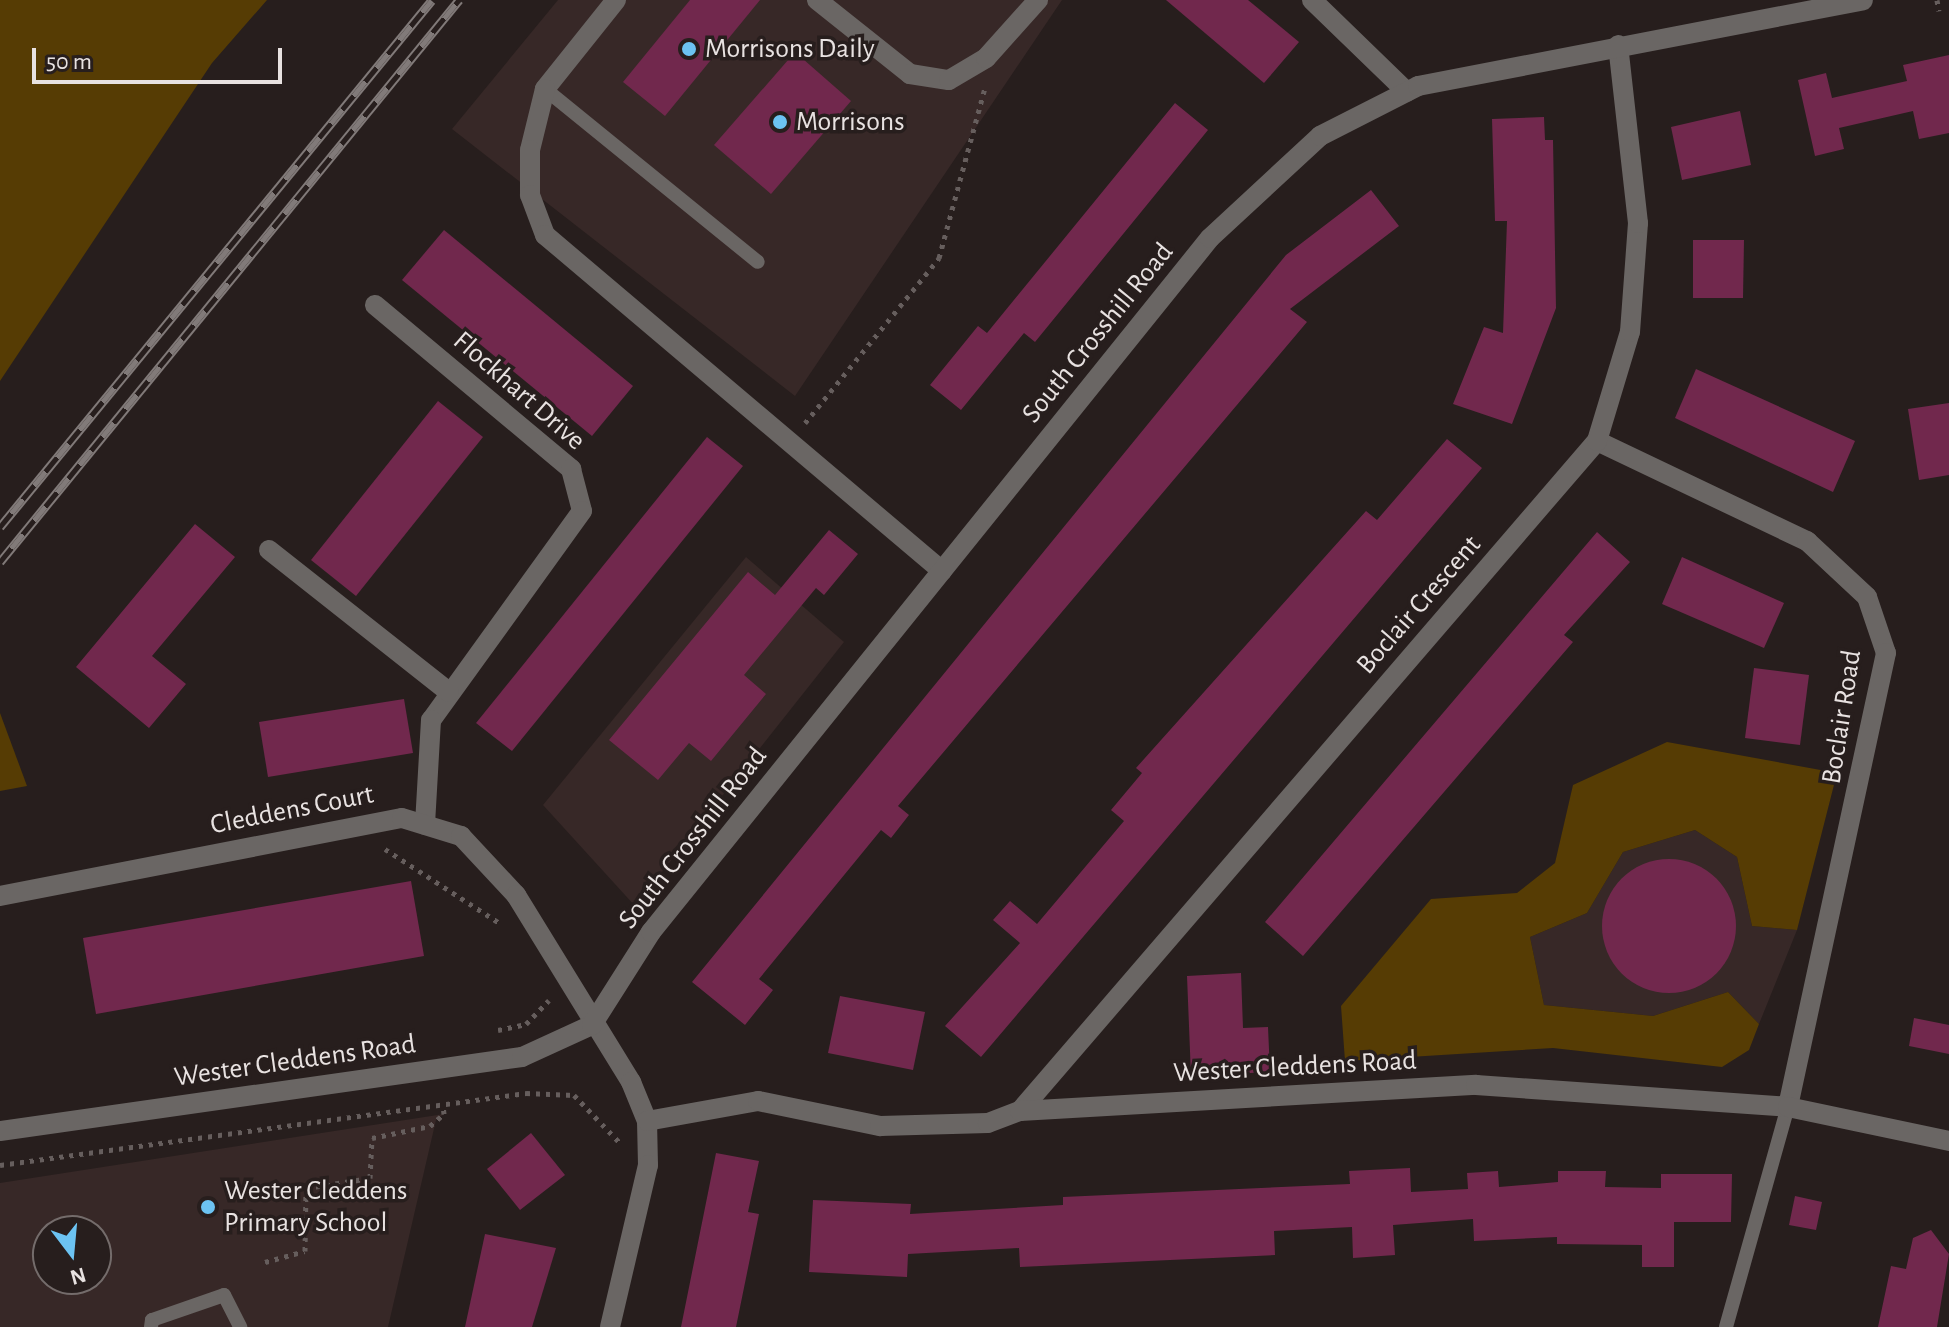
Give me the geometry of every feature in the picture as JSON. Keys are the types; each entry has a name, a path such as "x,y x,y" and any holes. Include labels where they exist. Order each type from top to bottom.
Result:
{"street":[{"path":"616,0 545,89 530,150 530,195 545,235 792,439 942,571"},
{"path":"817,0 910,74 949,80 986,58 1038,0"},
{"path":"1313,0 1407,92"},
{"name":"South Crosshill Road","path":"592,1025 651,932 1210,238 1320,136 1407,92 1618,45 1863,0"},
{"name":"Boclair Crescent","path":"1020,1111 1597,441 1630,332 1638,223 1618,45"},
{"name":"Flockhart Drive","path":"375,305 571,469 582,511 431,720 425,825"},
{"name":"Boclair Road","path":"1597,441 1807,541 1867,597 1886,653 1788,1107"},
{"path":"269,550 449,692"},
{"name":"Cleddens Court","path":"0,896 402,818 461,836 516,895 592,1025 631,1082 647,1121"},
{"name":"Wester Cleddens Road","path":"0,1131 522,1057 592,1025"},
{"name":"Wester Cleddens Road","path":"647,1121 758,1101 880,1126 988,1123 1020,1111 1476,1085 1788,1107 1949,1141"},
{"path":"610,1327 647,1172 647,1121"}],"lane":[{"path":"545,89 758,262"},
{"path":"1726,1327 1788,1107"},
{"path":"151,1327 152,1320 224,1295 240,1327"}],"path":[{"path":"1937,0 1939,11"},
{"path":"792,439 939,258 985,105 986,58"},
{"path":"351,827 510,935"},
{"path":"484,1034 526,1024 549,1000 544,988"},
{"path":"0,1165 443,1105 574,1095 647,1172"},
{"path":"265,1262 305,1251 306,1188 370,1178 372,1138 430,1126 443,1105"}],"shaded area":[{"path":"0,0 267,0 212,63 0,381"},
{"path":"558,0 1062,0 795,396 452,129"},
{"path":"746,557 844,642 635,906 543,805"},
{"path":"0,713 27,786 0,791"},
{"path":"1667,742 1837,773 1797,930 1752,926 1737,857 1695,830 1623,852 1587,913 1530,937 1544,1005 1653,1016 1728,992 1759,1024 1749,1050 1722,1067 1553,1048 1345,1061 1341,1006 1431,899 1517,893 1555,863 1573,785"},
{"path":"1695,830 1737,857 1752,926 1797,930 1759,1024 1728,992 1653,1016 1544,1005 1530,937 1587,913 1623,852"},
{"name":"Wester Cleddens Primary School","path":"444,1114 436,1120 388,1327 0,1327 0,1183"}],"building":[{"path":"690,0 760,0 665,116 623,82"},
{"path":"1166,0 1248,0 1299,42 1264,83"},
{"path":"795,52 851,101 771,194 714,145"},
{"path":"1949,55 1949,133 1919,139 1913,111 1839,128 1844,149 1815,156 1798,80 1826,73 1832,98 1907,81 1903,65"},
{"path":"1175,103 1208,130 1035,342 1024,333 961,410 930,385 978,326 987,333"},
{"path":"1740,111 1751,165 1682,180 1671,127"},
{"path":"1544,117 1545,140 1553,140 1556,308 1512,424 1453,404 1484,327 1503,333 1507,221 1495,221 1492,119"},
{"path":"1371,190 1399,226 1290,309 1307,322 898,806 909,815 891,838 881,830 759,979 773,990 745,1025 692,982 1286,255"},
{"path":"444,230 633,386 592,436 402,280"},
{"path":"1693,240 1744,240 1743,298 1693,298"},
{"path":"1696,369 1855,441 1833,492 1675,418"},
{"path":"438,401 483,437 356,596 311,560"},
{"path":"1949,403 1949,475 1919,480 1908,409"},
{"path":"707,437 743,466 512,751 476,723"},
{"path":"1447,439 1482,468 981,1057 945,1026 1020,943 993,920 1010,901 1037,924 1124,821 1111,810 1142,773 1136,768 1366,511 1377,520"},
{"path":"195,524 235,557 152,656 186,684 149,728 76,667"},
{"path":"829,530 858,554 824,595 816,588 744,675 766,694 711,761 689,743 658,780 609,740 748,572 775,595"},
{"path":"1597,532 1630,562 1564,635 1573,642 1303,956 1265,922"},
{"path":"1682,557 1784,603 1764,648 1662,604"},
{"path":"1754,668 1809,675 1800,745 1745,738"},
{"path":"404,699 413,753 268,777 259,722"},
{"path":"1669,859 1695,864 1717,878 1731,900 1736,926 1731,952 1717,974 1695,988 1669,993 1643,988 1621,974 1607,952 1602,926 1607,900 1621,878 1643,864"},
{"path":"411,881 424,956 96,1014 83,938"},
{"path":"1241,973 1243,1028 1268,1027 1270,1072 1191,1076 1187,976"},
{"path":"840,996 925,1012 913,1070 828,1053"},
{"path":"1914,1018 1949,1025 1949,1054 1909,1046"},
{"path":"531,1133 565,1175 520,1210 487,1169"},
{"path":"716,1153 759,1161 748,1212 759,1214 736,1327 681,1327"},
{"path":"1410,1168 1411,1192 1468,1189 1467,1173 1498,1171 1499,1187 1558,1182 1558,1171 1606,1171 1605,1187 1661,1188 1661,1174 1732,1174 1731,1222 1674,1222 1674,1267 1642,1267 1642,1245 1557,1244 1557,1237 1474,1241 1473,1219 1393,1225 1395,1255 1353,1258 1352,1227 1274,1231 1275,1255 1020,1267 1019,1248 908,1254 907,1277 809,1272 813,1200 911,1204 910,1214 1063,1205 1063,1197 1350,1184 1349,1171"},
{"path":"1795,1196 1822,1202 1816,1230 1789,1225"},
{"path":"1931,1230 1949,1254 1937,1327 1878,1327 1891,1266 1906,1269 1913,1238"},
{"path":"485,1234 556,1248 532,1327 465,1327"}],"railway":[{"path":"0,527 432,0"},
{"path":"0,562 459,0"}],"place":[{"name":"Morrisons Daily","path":"689,49"},
{"name":"Morrisons","path":"780,122"},
{"name":"Wester Cleddens Primary School","path":"208,1207"}]}
